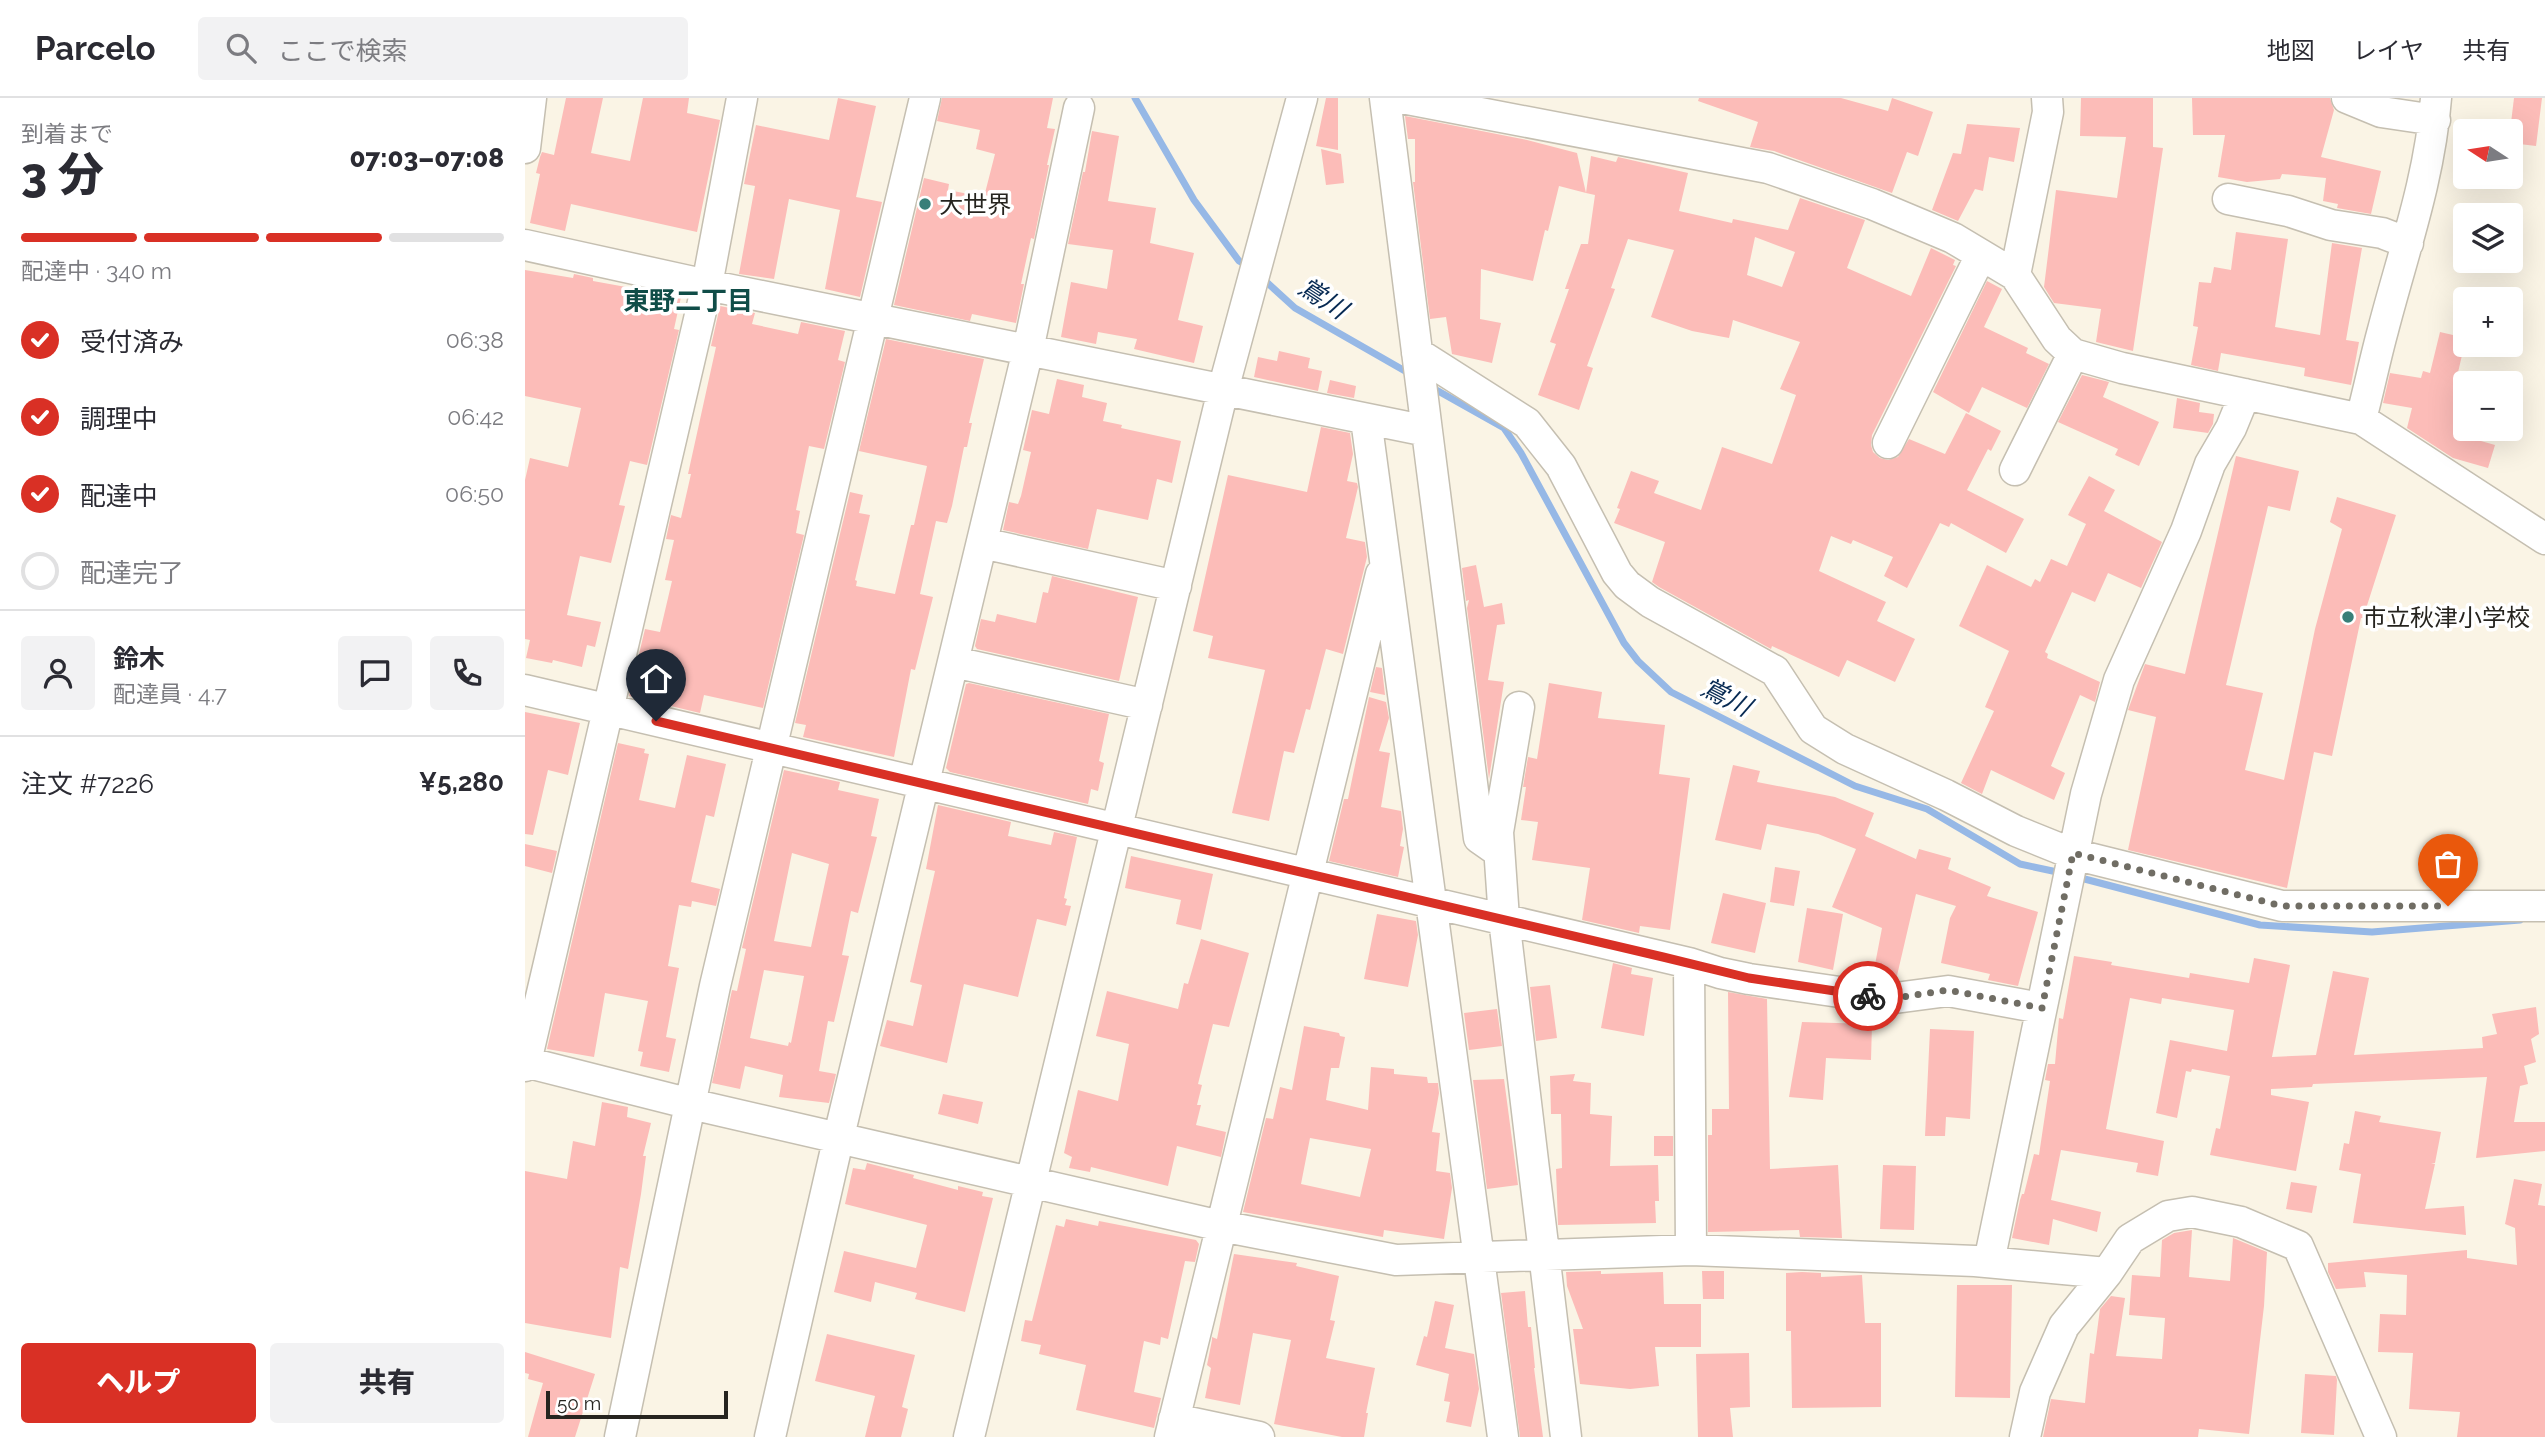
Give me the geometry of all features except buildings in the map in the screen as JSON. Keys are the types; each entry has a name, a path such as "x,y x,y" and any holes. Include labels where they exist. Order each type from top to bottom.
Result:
{"street":[{"path":"525,148 531,98"},
{"path":"742,98 707,285 525,1063 1221,1226 1396,1260 1691,1250 1989,1262 2107,1273"},
{"path":"620,1437 715,986 925,98"},
{"path":"969,1437 1223,390 1301,98"},
{"path":"1385,98 1479,838 1499,852"},
{"path":"1402,98 1768,168 1872,204 1954,238 2015,275 2057,339 2073,354 2122,368 2361,419 2545,539"},
{"path":"2015,275 2048,112 2047,98"},
{"path":"2347,98 2381,112 2435,109 2421,191 2361,419"},
{"path":"770,1437 839,1136 1028,350 1079,108"},
{"path":"2228,199 2288,211 2331,225 2382,233 2408,243"},
{"path":"525,244 707,285 1427,431"},
{"path":"1888,443 1981,255"},
{"path":"1417,353 1527,423 1561,466 1617,573 1627,585 1650,602 1775,671 1813,729 1845,749 2073,856 2282,906 2545,906"},
{"path":"2015,470 2073,354"},
{"path":"1989,1262 2086,794 2119,680 2186,531 2210,464 2231,428 2245,394"},
{"path":"1366,419 1503,1437"},
{"path":"982,543 1176,586"},
{"path":"1259,1437 1172,1428 1386,554"},
{"path":"954,662 1147,705"},
{"path":"525,690 925,782 1739,977 1874,997 1895,998 1948,990 2042,1008"},
{"path":"1519,707 1498,832 1499,852 1504,919 1566,1437"},
{"path":"1689,963 1691,1250"},
{"path":"2025,1437 2035,1392 2064,1326 2107,1273 2130,1239 2168,1216 2192,1212 2241,1222 2298,1246 2381,1437"}],"waterway":[{"name":"鴬川","path":"1135,98 1194,200 1239,261 1250,267"},
{"name":"鴬川","path":"1261,277 1295,308 1412,375"},
{"name":"鴬川","path":"1431,387 1504,428 1521,453 1624,643 1638,661 1671,692 1855,786 1927,809 2020,864 2062,873"},
{"name":"鴬川","path":"2077,877 2260,925 2372,932 2520,920"}],"way so far":[{"path":"1868,996 1895,998 1948,990 2042,1008 2073,853 2282,906 2448,906"}],"place":[{"name":"大世界","path":"925,204"},
{"name":"市立秋津小学校","path":"2348,617"}],"district":[{"name":"東野二丁目","path":"688,301"}],"route":[{"path":"656,721 925,782 1689,963 1720,973 1868,996"}]}
